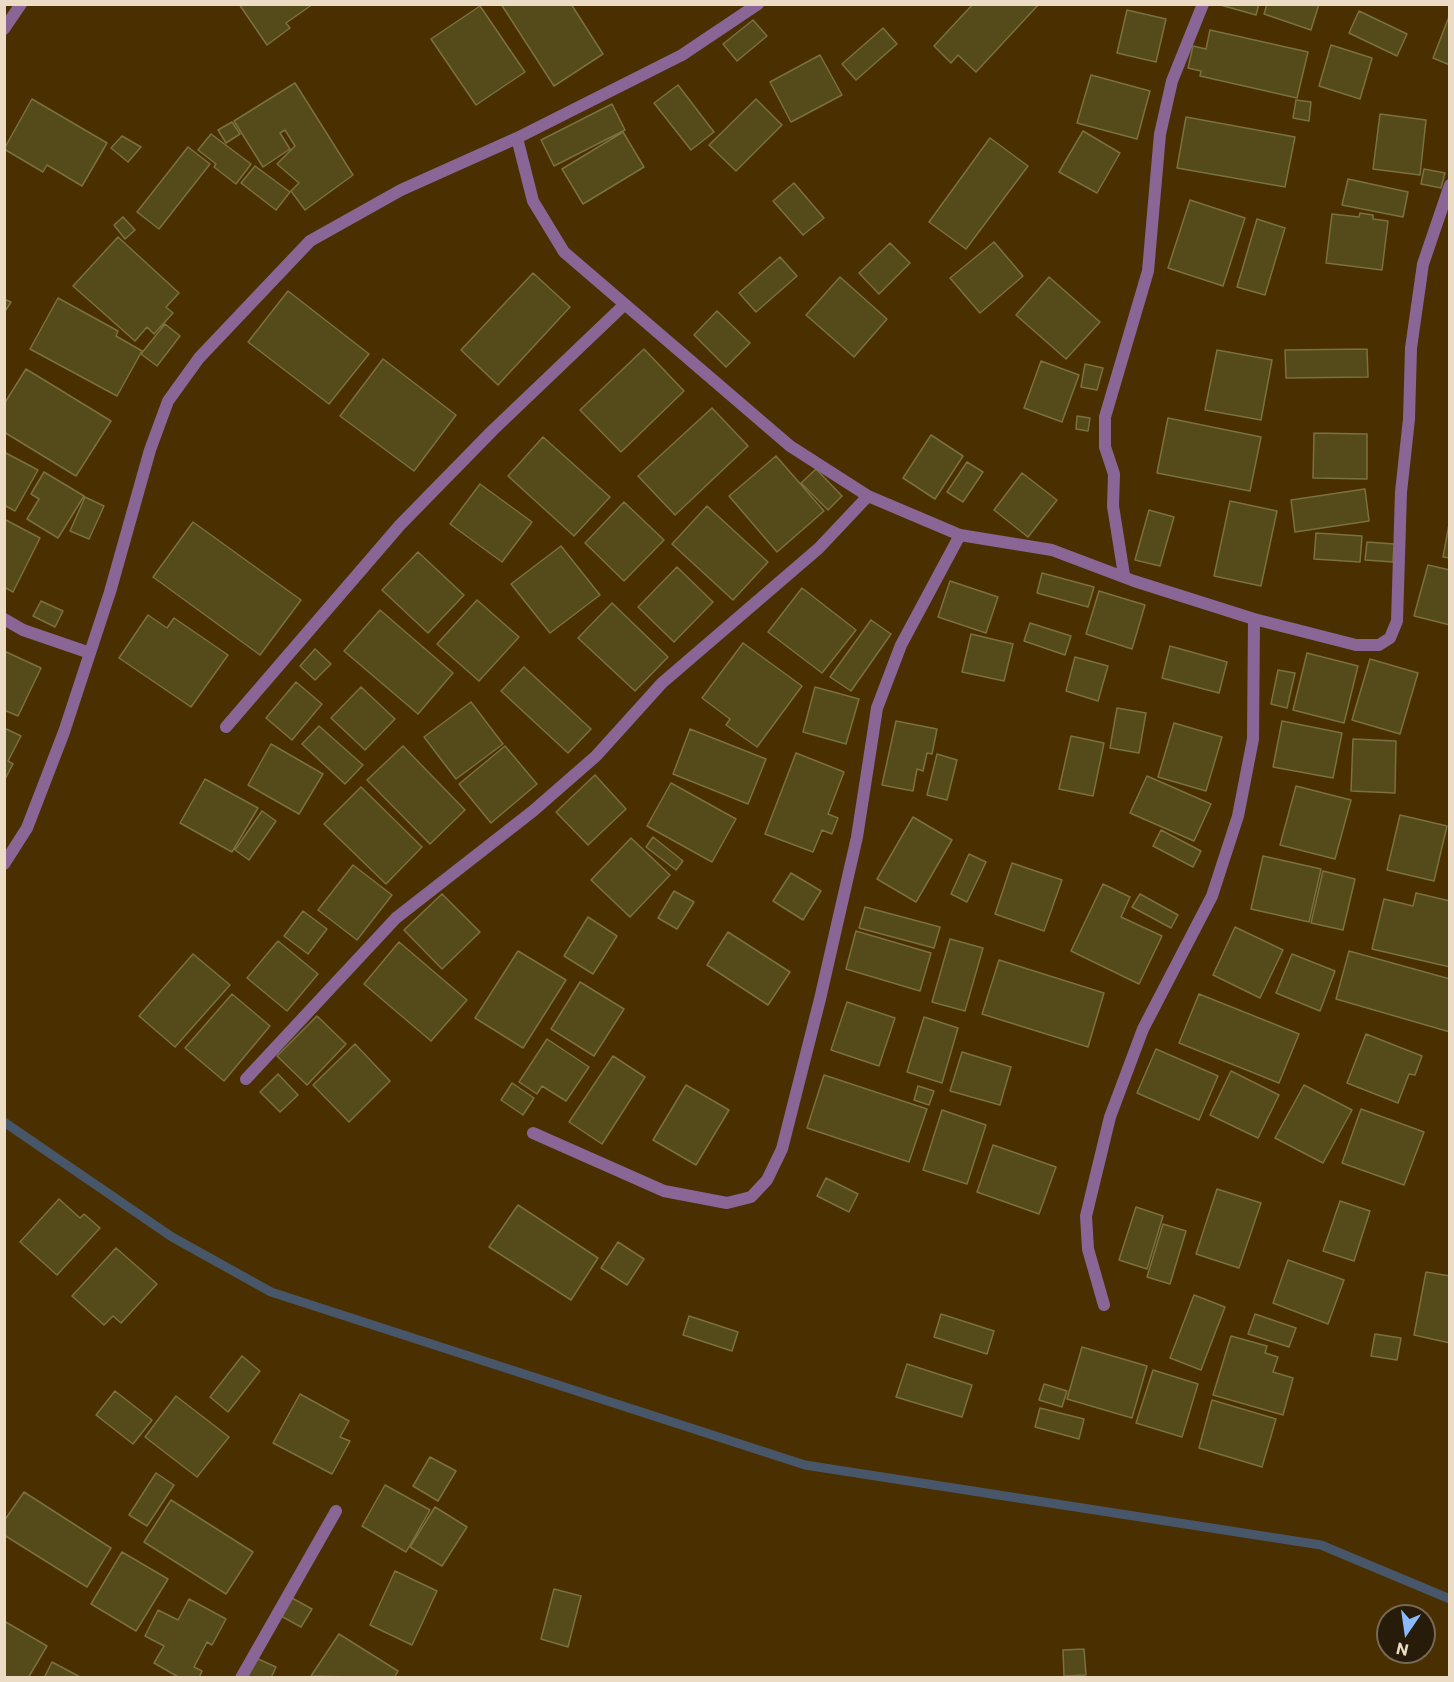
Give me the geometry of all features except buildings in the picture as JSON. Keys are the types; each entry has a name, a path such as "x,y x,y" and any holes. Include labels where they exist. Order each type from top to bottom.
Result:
{"street":[{"path":"4,29 21,4"},
{"path":"4,864 27,828 64,732 90,653 150,450 168,401 198,358 310,241 401,190 517,138 682,56 758,4"},
{"path":"1124,575 1113,506 1114,474 1105,447 1105,417 1126,354 1134,312 1148,271 1160,134 1170,92 1192,26 1203,4"},
{"path":"517,138 532,201 564,252 790,446 868,496 960,535 1052,550 1124,575 1134,581 1254,618 1356,645 1379,645 1390,638 1397,621 1401,492 1409,419 1411,348 1423,264 1449,185"},
{"path":"226,727 400,525 493,430 624,305"},
{"path":"246,1078 396,918 533,811 596,756 662,683 819,548 868,496"},
{"path":"533,1133 664,1191 727,1203 751,1197 766,1180 782,1149 820,999 856,837 877,708 901,645 960,535"},
{"path":"1104,1305 1088,1249 1086,1216 1110,1117 1143,1029 1212,896 1238,816 1253,739 1254,618"},
{"path":"4,619 23,630 90,653"},
{"path":"241,1677 336,1511"}],"waterway":[{"path":"4,1122 172,1237 271,1292 805,1465 1321,1545 1450,1599"}]}
